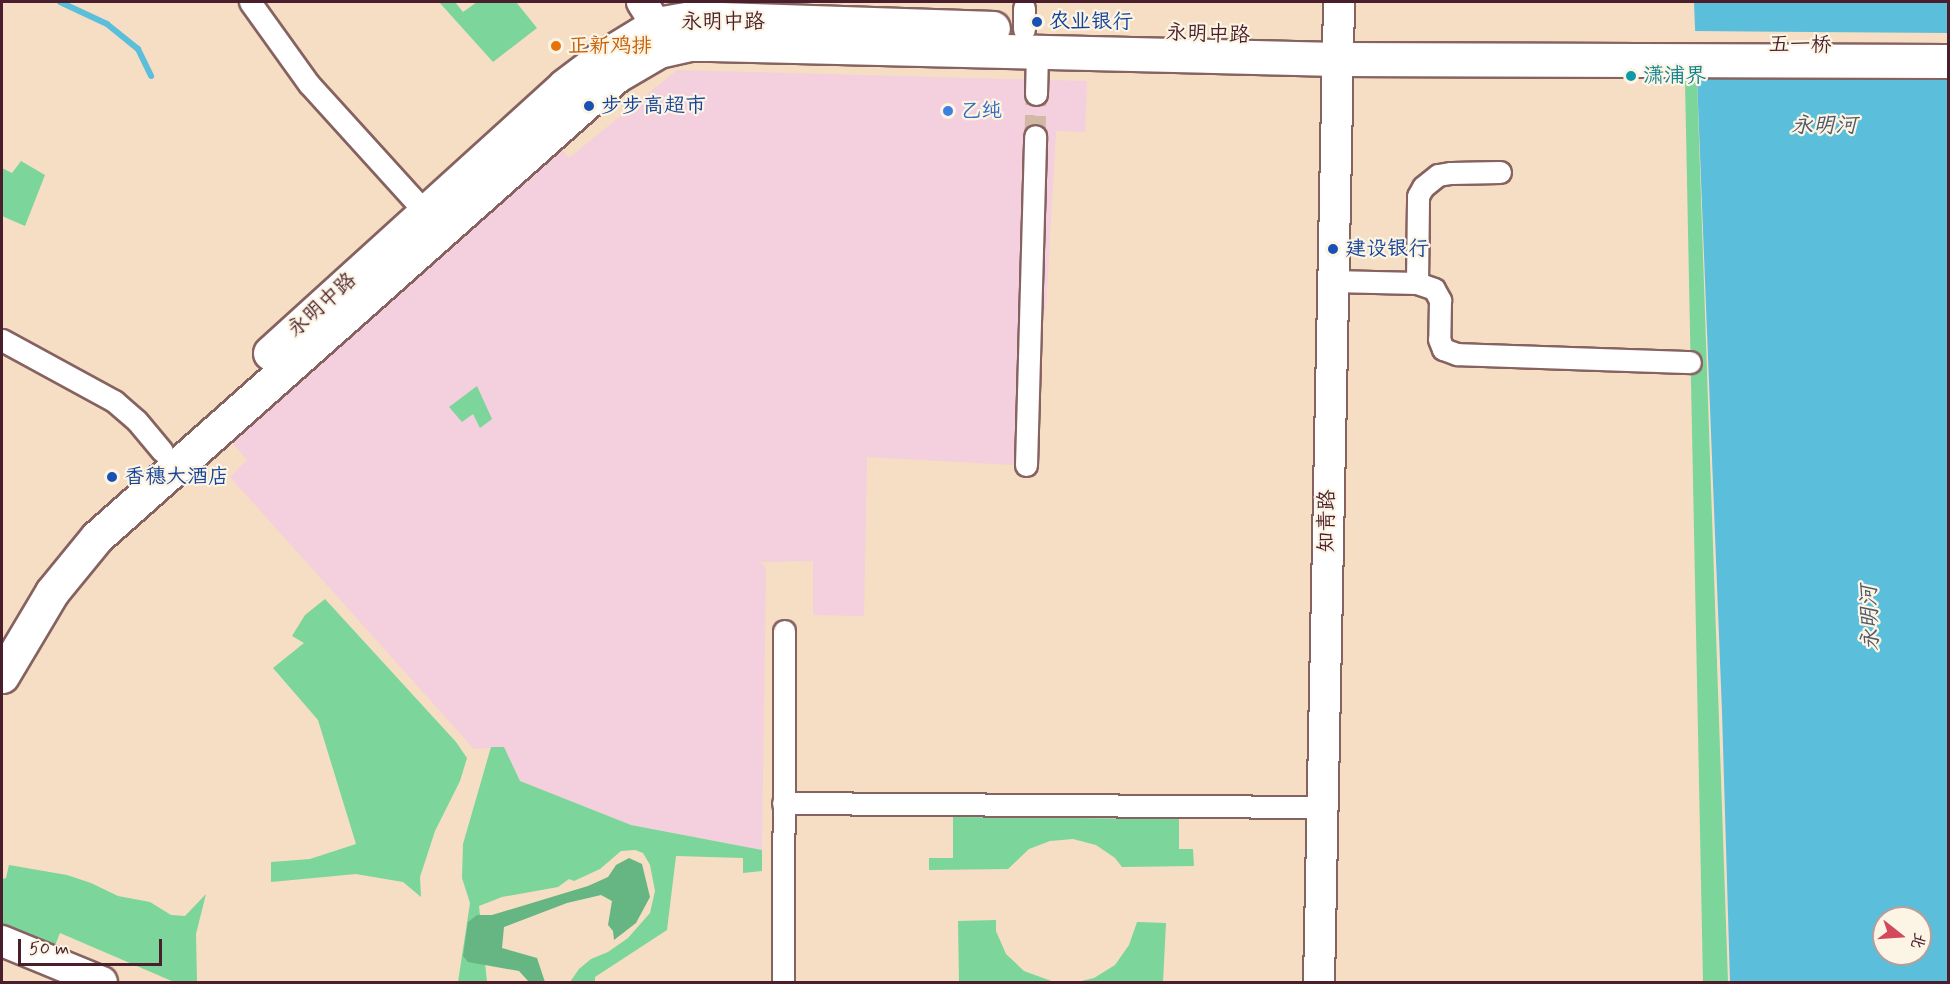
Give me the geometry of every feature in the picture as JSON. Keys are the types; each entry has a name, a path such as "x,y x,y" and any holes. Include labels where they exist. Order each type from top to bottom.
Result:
{"main road":[{"path":"631,2 632,9 626,27 616,43 616,67 659,51 690,44 714,22"},
{"path":"650,13 690,2"},
{"name":"知青路","path":"1319,982 1339,2"},
{"name":"永明中路","path":"714,22 802,12 1028,30 1337,49 1652,51"},
{"name":"永明中路","path":"2,676 52,592 97,537 616,67 650,13 714,22 1028,30"},
{"name":"五一桥","path":"1652,51 1948,46"},
{"name":"五一桥","path":"1652,51 1948,61"},
{"name":"永明中路","path":"2,634 37,576 79,524 564,87 616,67"},
{"path":"2,941 102,982"}],"street":[{"path":"250,2 309,84 425,212"},
{"path":"1028,30 1036,94"},
{"path":"1026,465 1035,136"},
{"path":"1417,283 1418,196 1423,187 1438,176 1451,173 1500,172"},
{"path":"1332,281 1417,283 1434,289 1440,300 1439,339 1443,350 1456,354 1690,362"},
{"path":"2,340 114,401 136,421 162,451"},
{"path":"783,982 784,631"},
{"path":"783,802 1322,807"}],"shaded area":[{"path":"677,70 1087,81 1085,132 1056,131 1046,310 1021,310 1014,465 867,457 864,616 813,615 813,561 760,562 766,568 762,850 631,825 520,781 504,747 474,749 230,477 247,460 229,439 559,146 569,158"}],"green space":[{"path":"439,2 455,2 463,12 477,2 516,2 537,28 493,62"},
{"path":"1685,80 1697,81 1728,982 1703,982"},
{"path":"21,161 45,175 25,226 2,216 2,168 12,173"},
{"path":"477,386 492,419 480,428 473,414 462,422 449,407"},
{"path":"325,599 456,742 467,758 460,781 435,831 420,877 421,897 403,882 356,874 271,882 271,862 310,859 356,844 318,720 273,668 304,643 292,636 305,615"},
{"path":"491,747 504,747 520,781 631,825 762,850 762,871 743,873 743,858 676,856 667,930 595,977 595,982 570,982 579,969 591,959 608,952 628,938 650,913 655,891 650,865 643,853 635,850 621,851 600,869 574,881 569,879 558,887 502,897 479,906 487,982 458,982 470,903 462,878 463,844"},
{"path":"953,817 1179,819 1179,849 1193,849 1194,866 1122,867 1115,858 1096,845 1073,839 1050,841 1029,849 1008,869 929,870 929,858 953,858"},
{"path":"629,858 642,864 650,897 636,923 614,940 613,931 608,925 612,901 601,895 567,903 504,927 502,948 537,958 545,982 529,982 519,971 468,962 463,956 468,922 477,915 492,915 588,886 608,877 616,865"},
{"path":"9,865 67,875 118,896 150,902 171,915 185,916 206,894 196,934 197,982 174,982 60,933 52,953 2,931 2,879 6,878"},
{"path":"996,920 996,931 1006,954 1024,971 1054,982 959,982 958,921"},
{"path":"1137,922 1166,923 1163,982 1077,982 1094,978 1115,965 1129,945"}],"water":[{"name":"永明河","path":"1694,2 1948,2 1948,982 1730,982 1722,712"}],"pier":[{"path":"1692,31 1948,33 1948,70 1694,73"}],"waterway":[{"path":"60,2 107,24 138,49 151,76"}],"tunnel":[{"path":"1035,136 1036,94"}],"place":[{"name":"农业银行","path":"1037,22"},
{"name":"正新鸡排","path":"556,46"},
{"name":"潇浦界","path":"1631,76"},
{"name":"步步高超市","path":"589,106"},
{"name":"乙纯","path":"948,111"},
{"name":"建设银行","path":"1333,249"},
{"name":"香穗大酒店","path":"112,477"}]}
